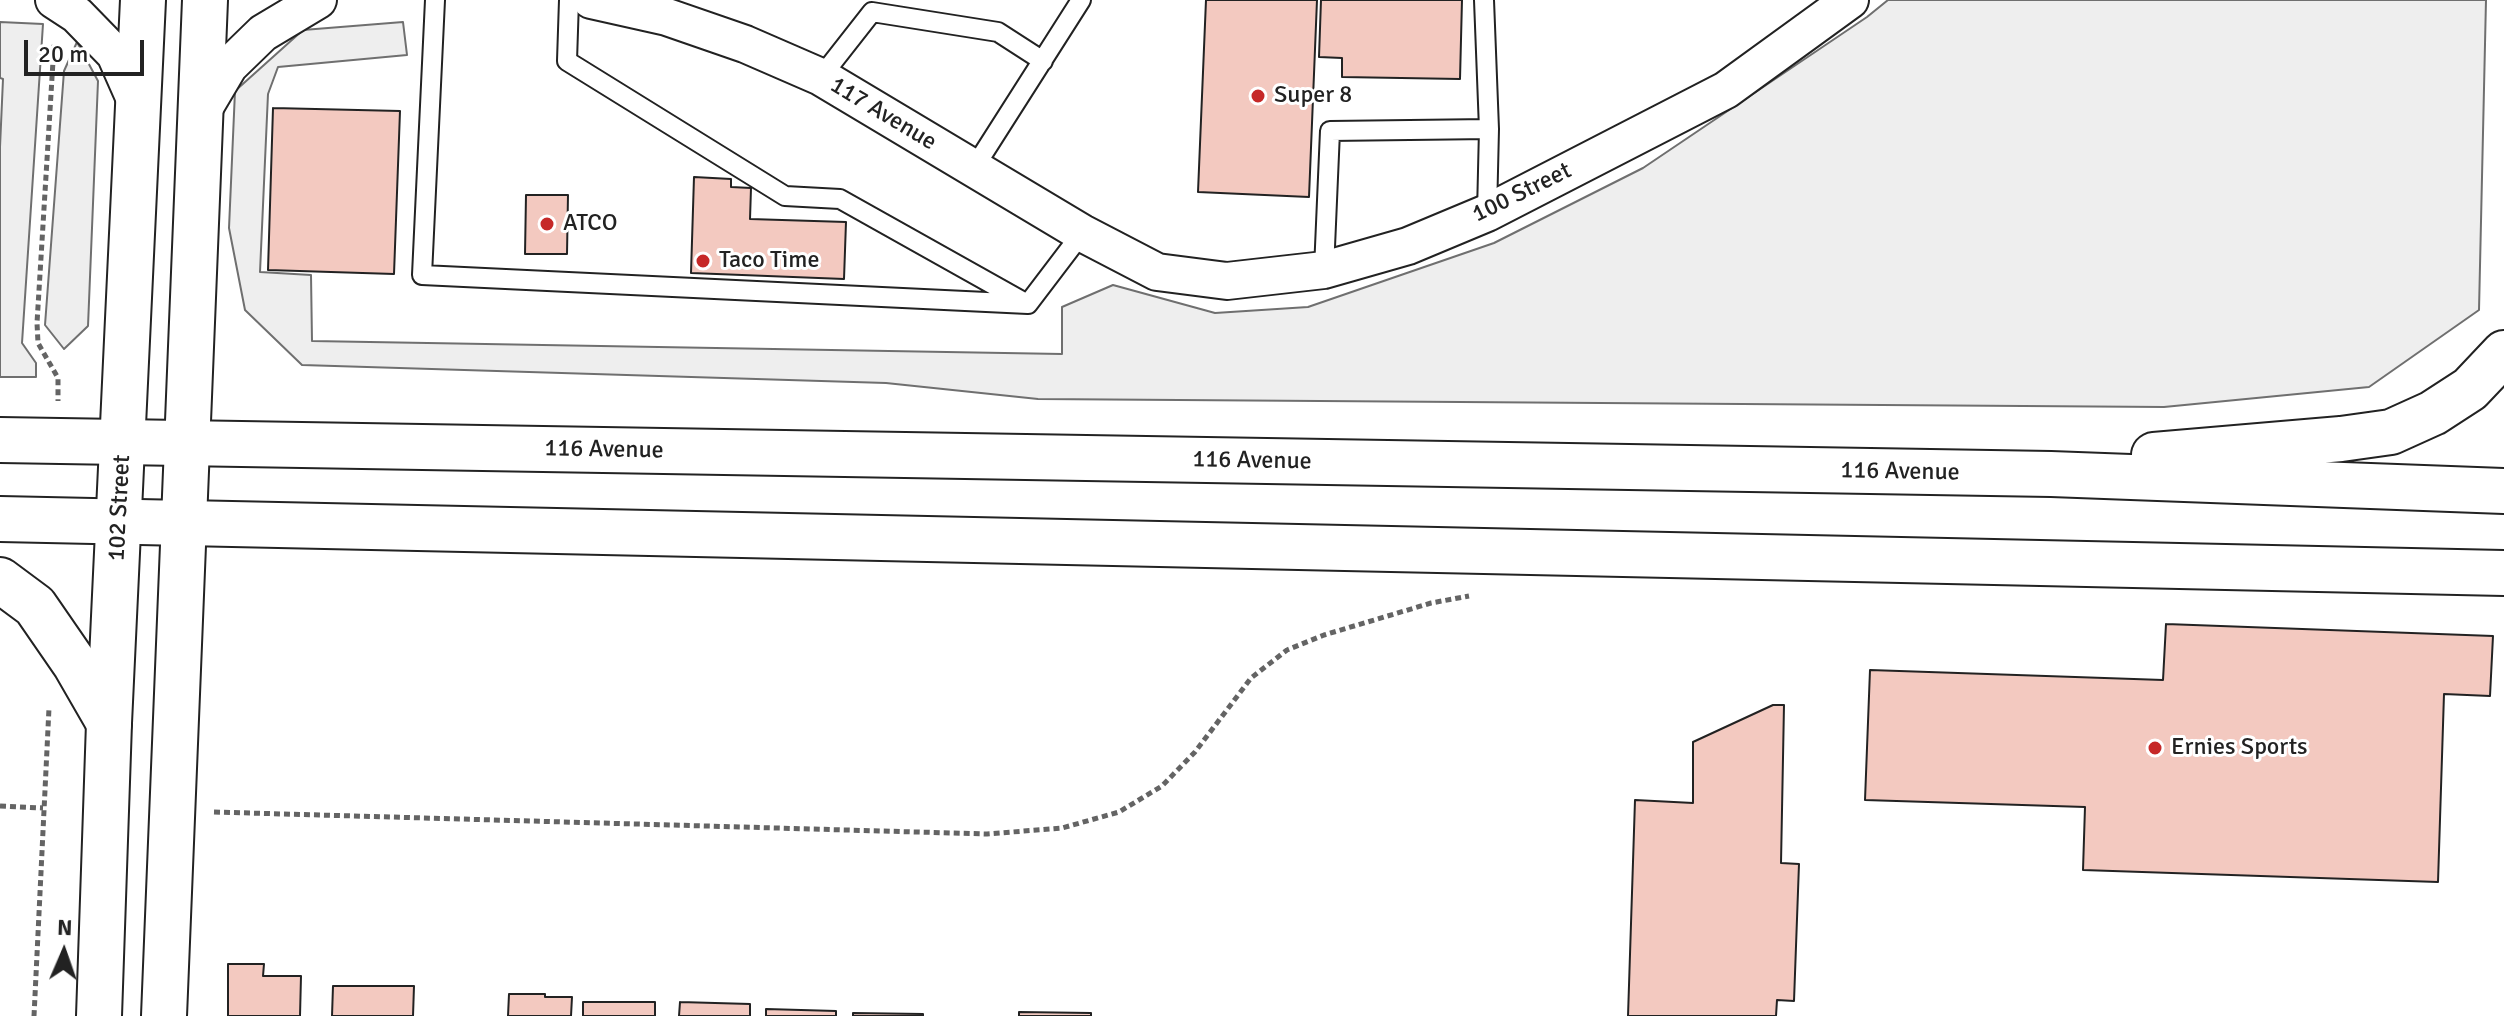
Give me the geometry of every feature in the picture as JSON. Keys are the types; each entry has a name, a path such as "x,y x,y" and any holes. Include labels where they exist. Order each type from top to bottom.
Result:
{"main road":[{"name":"102 Street","path":"99,1016 109,723 143,0"},
{"path":"164,1016 205,0"},
{"path":"2051,474 2170,453 2391,432 2433,413 2470,389 2504,353"},
{"name":"116 Avenue","path":"0,440 2051,474 2504,491"},
{"path":"0,519 2504,573"},
{"path":"0,580 35,606 75,664 109,723"}],"street":[{"path":"54,0 77,15 115,54 139,110"},
{"path":"200,115 229,66 263,33 318,0"},
{"name":"117 Avenue","path":"591,0 667,17 745,44 821,77 1082,233 1157,272"},
{"name":"100 Street","path":"1157,272 1227,281 1324,270 1408,246 1487,213 1726,90 1842,2"}],"lane":[{"path":"435,0 422,275 1028,304"},
{"path":"569,0 567,61 785,196 840,199 1028,304"},
{"path":"974,168 1081,0"},
{"path":"1484,0 1489,129 1487,213"},
{"path":"821,77 872,12 998,32 1043,61"},
{"path":"1324,270 1330,131 1489,129"},
{"path":"1028,304 1082,233"}],"path":[{"path":"213,812 987,834 1062,828 1119,812 1162,786 1195,752 1251,678 1287,650 1324,635 1431,603 1473,595"},
{"path":"0,806 43,808"}],"shaded area":[{"path":"1888,0 2486,0 2479,310 2369,387 2164,407 1038,399 886,383 302,365 245,310 229,228 235,91 303,30 403,22 407,55 278,67 268,94 260,272 311,275 312,341 1062,354 1062,307 1113,285 1215,313 1308,307 1494,243 1643,168"},
{"path":"0,22 43,24 22,343 36,363 36,377 0,377 3,79 0,78"},
{"path":"77,42 98,81 88,326 64,349 45,325 64,71"}],"building":[{"name":"Super 8","path":"1206,0 1317,0 1309,197 1198,192"},
{"path":"1321,0 1462,0 1460,79 1342,77 1342,58 1319,57"},
{"path":"273,108 400,111 394,274 268,270"},
{"path":"694,177 731,179 731,187 751,188 750,219 846,222 844,279 691,273"},
{"name":"ATCO","path":"526,195 568,195 567,254 525,254"},
{"name":"Ernies Sports","path":"2166,624 2493,636 2490,696 2444,694 2438,882 2083,870 2085,807 1865,800 1870,670 2163,680"},
{"path":"1773,705 1784,705 1781,863 1799,864 1794,1001 1777,1000 1776,1016 1628,1016 1635,800 1693,803 1693,742"},
{"path":"228,964 264,964 263,976 301,976 300,1016 228,1016"},
{"path":"333,986 414,986 413,1016 332,1016"},
{"path":"509,994 572,997 571,1016 508,1016"},
{"path":"583,1002 655,1002 655,1016 583,1016"},
{"path":"680,1002 750,1004 750,1016 679,1016"},
{"path":"766,1009 836,1011 836,1016 766,1016"},
{"path":"1019,1012 1091,1013 1091,1016 1019,1016"},
{"path":"853,1013 923,1014 923,1016 853,1016"}],"place":[{"name":"Super 8","path":"1258,96"},
{"name":"ATCO","path":"547,224"},
{"name":"Taco Time","path":"703,261"},
{"name":"Ernies Sports","path":"2155,748"}]}
